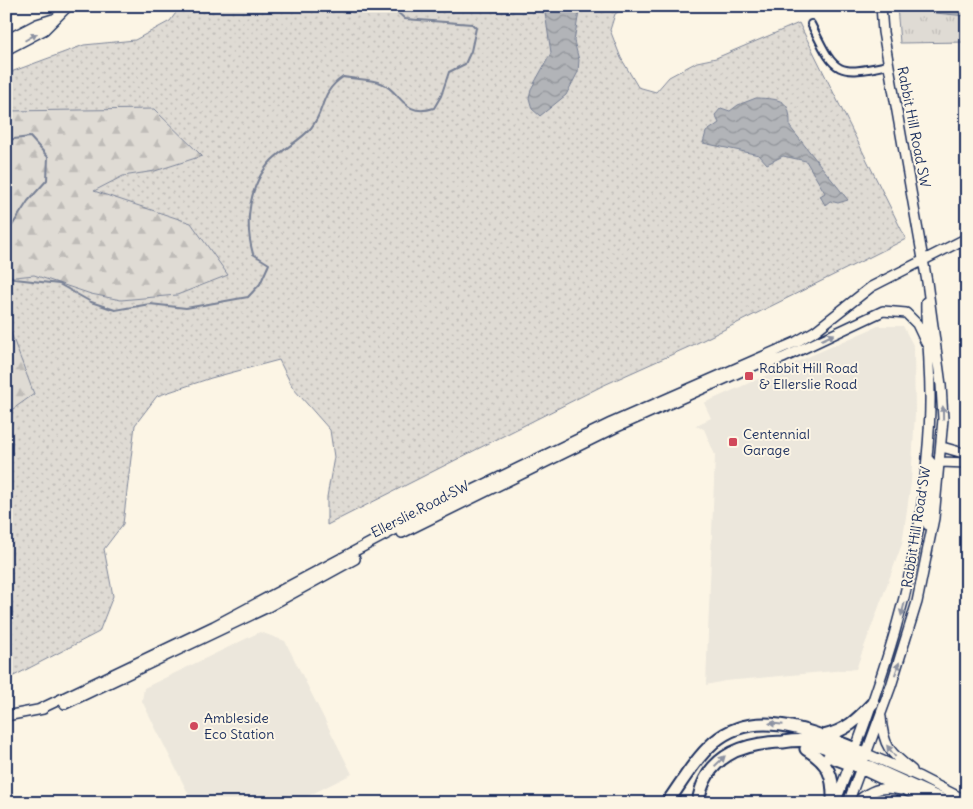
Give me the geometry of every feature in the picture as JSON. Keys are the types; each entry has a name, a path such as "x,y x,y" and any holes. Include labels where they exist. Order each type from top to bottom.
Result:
{"highway":[{"path":"823,736 845,730 873,703"},
{"path":"667,803 698,759 715,741 732,731 768,723 790,726 823,736 858,759"},
{"path":"698,803 700,791 709,774 725,756 753,743 806,741 858,759"},
{"path":"785,742 806,749 858,759"},
{"path":"806,749 819,757 828,768 832,778 834,803"}],"main road":[{"path":"6,50 44,30 68,6"},
{"name":"Rabbit Hill Road SW","path":"858,759 880,715 910,629 930,543 942,447 943,402 927,282 882,32 881,6"},
{"path":"6,40 37,24 53,19"},
{"name":"Ellerslie Road SW","path":"6,716 69,703 104,687 266,608 444,511 615,428 800,345 871,287 967,238"},
{"name":"Rabbit Hill Road SW","path":"858,759 873,703 891,651 908,587 920,521 927,458 929,350 926,312 927,282"},
{"path":"750,368 783,358 883,311 901,312 914,320 929,350"},
{"name":"Ellerslie Road SW","path":"38,710 247,609 460,496 665,398 815,331"},
{"path":"942,447 967,454"},
{"path":"927,458 933,465 928,526 930,543"},
{"path":"941,462 967,462"},
{"path":"880,715 886,746 894,757 920,777 967,801"},
{"path":"858,759 920,777"},
{"path":"858,759 910,793 932,803"},
{"path":"834,803 858,759"},
{"path":"848,803 858,759"},
{"path":"858,759 952,803"},
{"path":"856,803 864,795 885,788 910,793"}],"street":[{"path":"811,24 824,50 837,67 854,72 888,65"}],"shaded area":[{"name":"Centennial Garage","path":"878,326 903,326 914,347 915,414 911,482 902,544 856,669 725,681 706,685 715,455 704,429 695,426 711,418 704,403"},
{"path":"260,632 285,641 352,774 294,803 193,803 142,701 144,688"}],"green space":[{"path":"181,6 627,6 615,14 610,30 621,58 638,87 656,92 669,77 697,62 716,58 799,23 906,239 693,345 602,386 327,525 327,497 334,457 330,430 293,388 279,360 211,378 157,396 135,425 123,524 104,549 113,596 99,632 6,680 6,70 11,72 84,45 135,40 170,21"},
{"path":"897,6 967,6 967,42 900,43"},
{"path":"154,109 202,156 155,171 123,176 94,191 191,223 228,275 177,295 121,300 91,294 34,275 6,278 6,111"},
{"path":"6,320 34,394 6,414"}],"water":[{"path":"544,6 580,6 574,41 579,60 578,72 566,95 540,116 532,109 529,98 531,89 551,53"},
{"path":"932,6 967,6 967,16 935,13"},
{"path":"756,98 783,102 789,111 790,127 848,200 838,203 830,201 825,205 820,196 825,193 806,161 783,156 767,164 759,155 703,143 706,132 719,123 715,115 721,108 730,111 738,105"}],"waterway":[{"path":"6,266 9,275 15,279 59,284 91,302 115,310 150,304 186,308 248,297 260,284 269,264 253,254 250,242 250,204 258,180 272,160 311,128 319,115 326,95 335,83 343,77 381,83 388,87 409,107 424,110 434,108 441,96 449,72 465,64 471,51 476,28 472,24 405,19 395,10 374,6"},
{"path":"6,140 30,137 48,157 47,180 28,201 6,235"}],"place":[{"name":"Rabbit Hill Road & Ellerslie Road","path":"749,376"},
{"name":"Centennial Garage","path":"733,442"},
{"name":"Ambleside Eco Station","path":"194,726"}]}
